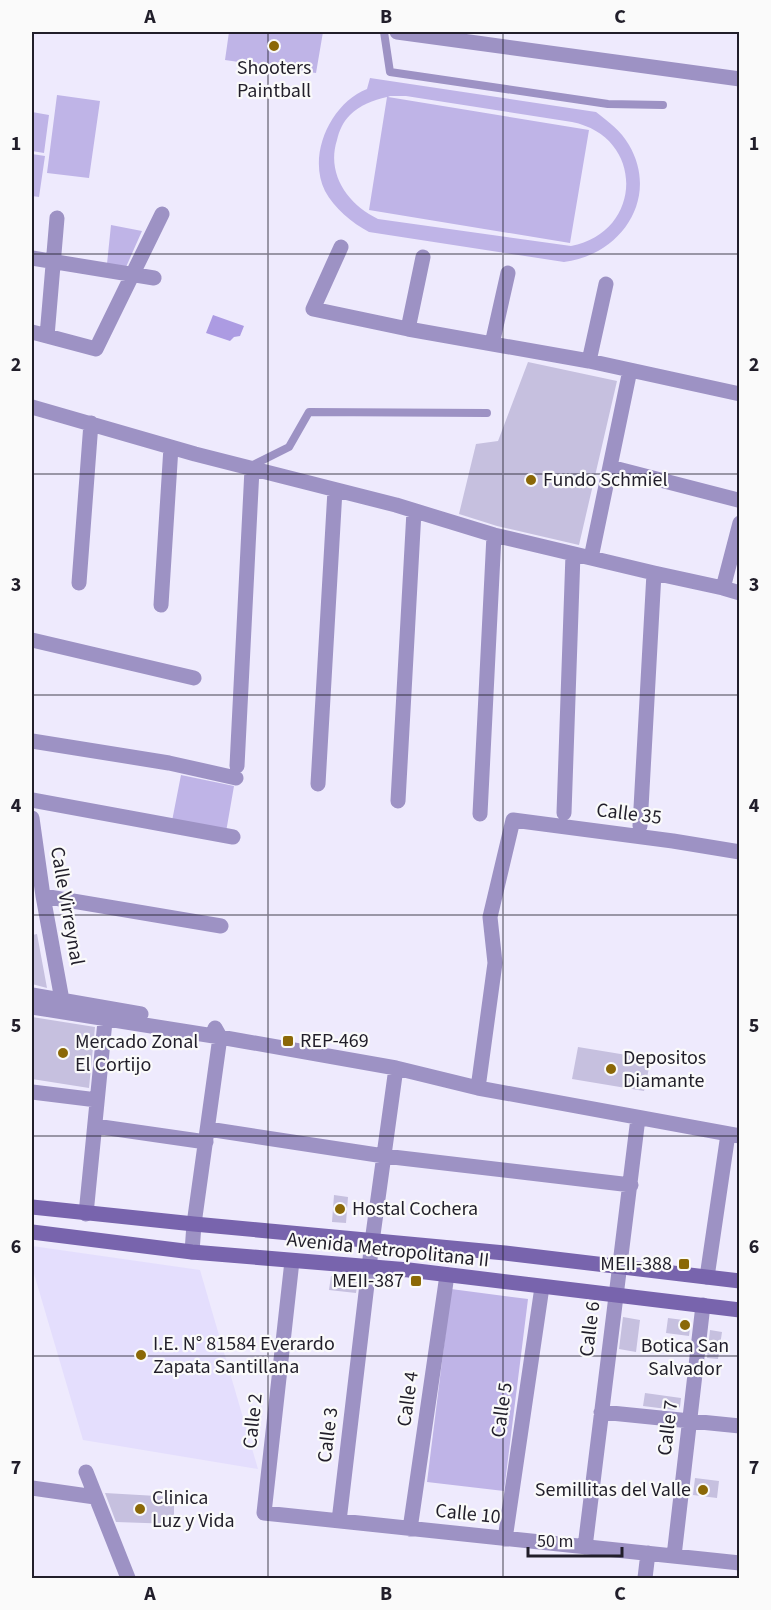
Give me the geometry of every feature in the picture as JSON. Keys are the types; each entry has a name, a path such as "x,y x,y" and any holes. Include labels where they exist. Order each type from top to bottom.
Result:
{"main road":[{"name":"Avenida Metropolitana II","path":"32,1207 372,1242 505,1253 740,1281"},
{"name":"Avenida Metropolitana II","path":"32,1232 192,1252 369,1266 740,1310"}],"street":[{"path":"397,32 740,79"},
{"path":"32,332 96,349 162,214"},
{"path":"47,336 57,218"},
{"path":"341,247 313,309 408,329 589,361 740,394"},
{"path":"408,329 423,257"},
{"path":"32,258 154,278"},
{"path":"492,344 508,273"},
{"path":"589,361 606,284"},
{"path":"591,558 630,370"},
{"path":"32,407 494,535 740,593"},
{"path":"79,583 91,423"},
{"path":"161,605 171,447"},
{"path":"610,467 738,500"},
{"path":"32,741 237,772 250,468"},
{"path":"318,784 335,490"},
{"path":"399,801 414,511"},
{"path":"723,588 740,523"},
{"path":"480,814 494,535"},
{"path":"564,813 573,554"},
{"path":"640,826 654,573"},
{"path":"32,640 194,678"},
{"path":"32,800 233,837"},
{"name":"Calle Virreynal","path":"32,818 43,896 62,1000"},
{"name":"Calle 35","path":"478,1088 495,963 490,917 513,820 740,852"},
{"path":"43,896 221,926"},
{"path":"32,995 62,1000 106,1013 220,1036 396,1068 478,1088 734,1135 707,1277"},
{"path":"32,1006 106,1013"},
{"path":"86,1214 106,1013"},
{"path":"192,1252 220,1036"},
{"name":"Calle 3","path":"339,1521 372,1242 396,1068"},
{"path":"32,1092 97,1100"},
{"name":"Calle 6","path":"585,1547 638,1118"},
{"path":"94,1126 207,1136 631,1185"},
{"name":"Calle 2","path":"264,1513 292,1261"},
{"name":"Calle 4","path":"410,1529 447,1275"},
{"name":"Calle 5","path":"505,1539 542,1287"},
{"name":"Calle 7","path":"674,1556 703,1305"},
{"path":"601,1412 740,1426"},
{"path":"86,1472 128,1578"},
{"path":"32,1488 95,1497"},
{"name":"Calle 10","path":"264,1513 740,1563"},
{"path":"645,1578 648,1553"}],"lane":[{"path":"384,32 390,72 608,104 663,105"},
{"path":"250,468 289,447 309,412 487,413"}],"shaded area":[{"name":"Shooters Paintball","path":"229,32 323,32 316,73 225,60"},
{"path":"370,78 596,112 622,135 637,165 640,185 637,203 630,221 618,236 603,248 584,257 564,262 369,232 356,224 333,203 320,177 319,162 321,147 333,118 354,96 367,89","holes":["406,96 572,122 596,131 613,146 623,164 626,185 622,205 612,223 595,238 571,246 378,219 367,213 357,206 342,187 337,176 334,153 340,130 350,115 367,103 387,97 369,210 570,243 589,130 388,97"]},
{"path":"57,95 100,101 89,178 47,173"},
{"path":"32,112 49,115 44,153 32,151"},
{"path":"32,154 45,156 39,197 32,196"},
{"path":"111,225 142,231 126,267 107,264"},
{"path":"213,315 244,326 240,336 230,341 206,333"},
{"path":"181,775 234,786 226,832 172,821"},
{"name":"I.E. N° 81584 Everardo Zapata Santillana","path":"32,1246 200,1270 258,1469 83,1440 32,1267"},
{"path":"451,1289 528,1299 504,1491 427,1482"}],"building":[{"name":"Fundo Schmiel","path":"528,362 617,381 579,545 497,526 459,514 476,444 498,441"},
{"path":"37,934 47,988 32,984 32,935"},
{"name":"Mercado Zonal El Cortijo","path":"32,1017 95,1027 89,1088 32,1079"},
{"name":"Depositos Diamante","path":"578,1047 651,1059 644,1091 572,1079"},
{"name":"Hostal Cochera","path":"334,1195 348,1197 346,1223 332,1222"},
{"path":"331,1276 358,1279 356,1293 329,1290"},
{"path":"623,1317 640,1320 636,1352 619,1349"},
{"path":"668,1318 691,1321 689,1336 666,1333"},
{"path":"710,1330 722,1332 718,1359 707,1358"},
{"path":"645,1393 681,1398 680,1407 675,1410 643,1406"},
{"name":"Semillitas del Valle","path":"695,1478 719,1481 717,1498 693,1495"},
{"name":"Clinica Luz y Vida","path":"105,1493 174,1497 174,1524 116,1522"}],"place":[{"name":"Shooters Paintball","path":"274,46"},
{"name":"Fundo Schmiel","path":"531,480"},
{"name":"REP-469","path":"288,1041"},
{"name":"Mercado Zonal El Cortijo","path":"63,1053"},
{"name":"Depositos Diamante","path":"611,1069"},
{"name":"Hostal Cochera","path":"340,1209"},
{"name":"MEII-388","path":"684,1264"},
{"name":"MEII-387","path":"416,1281"},
{"name":"Botica San Salvador","path":"685,1325"},
{"name":"I.E. N° 81584 Everardo Zapata Santillana","path":"141,1355"},
{"name":"Semillitas del Valle","path":"703,1490"},
{"name":"Clinica Luz y Vida","path":"140,1509"}]}
